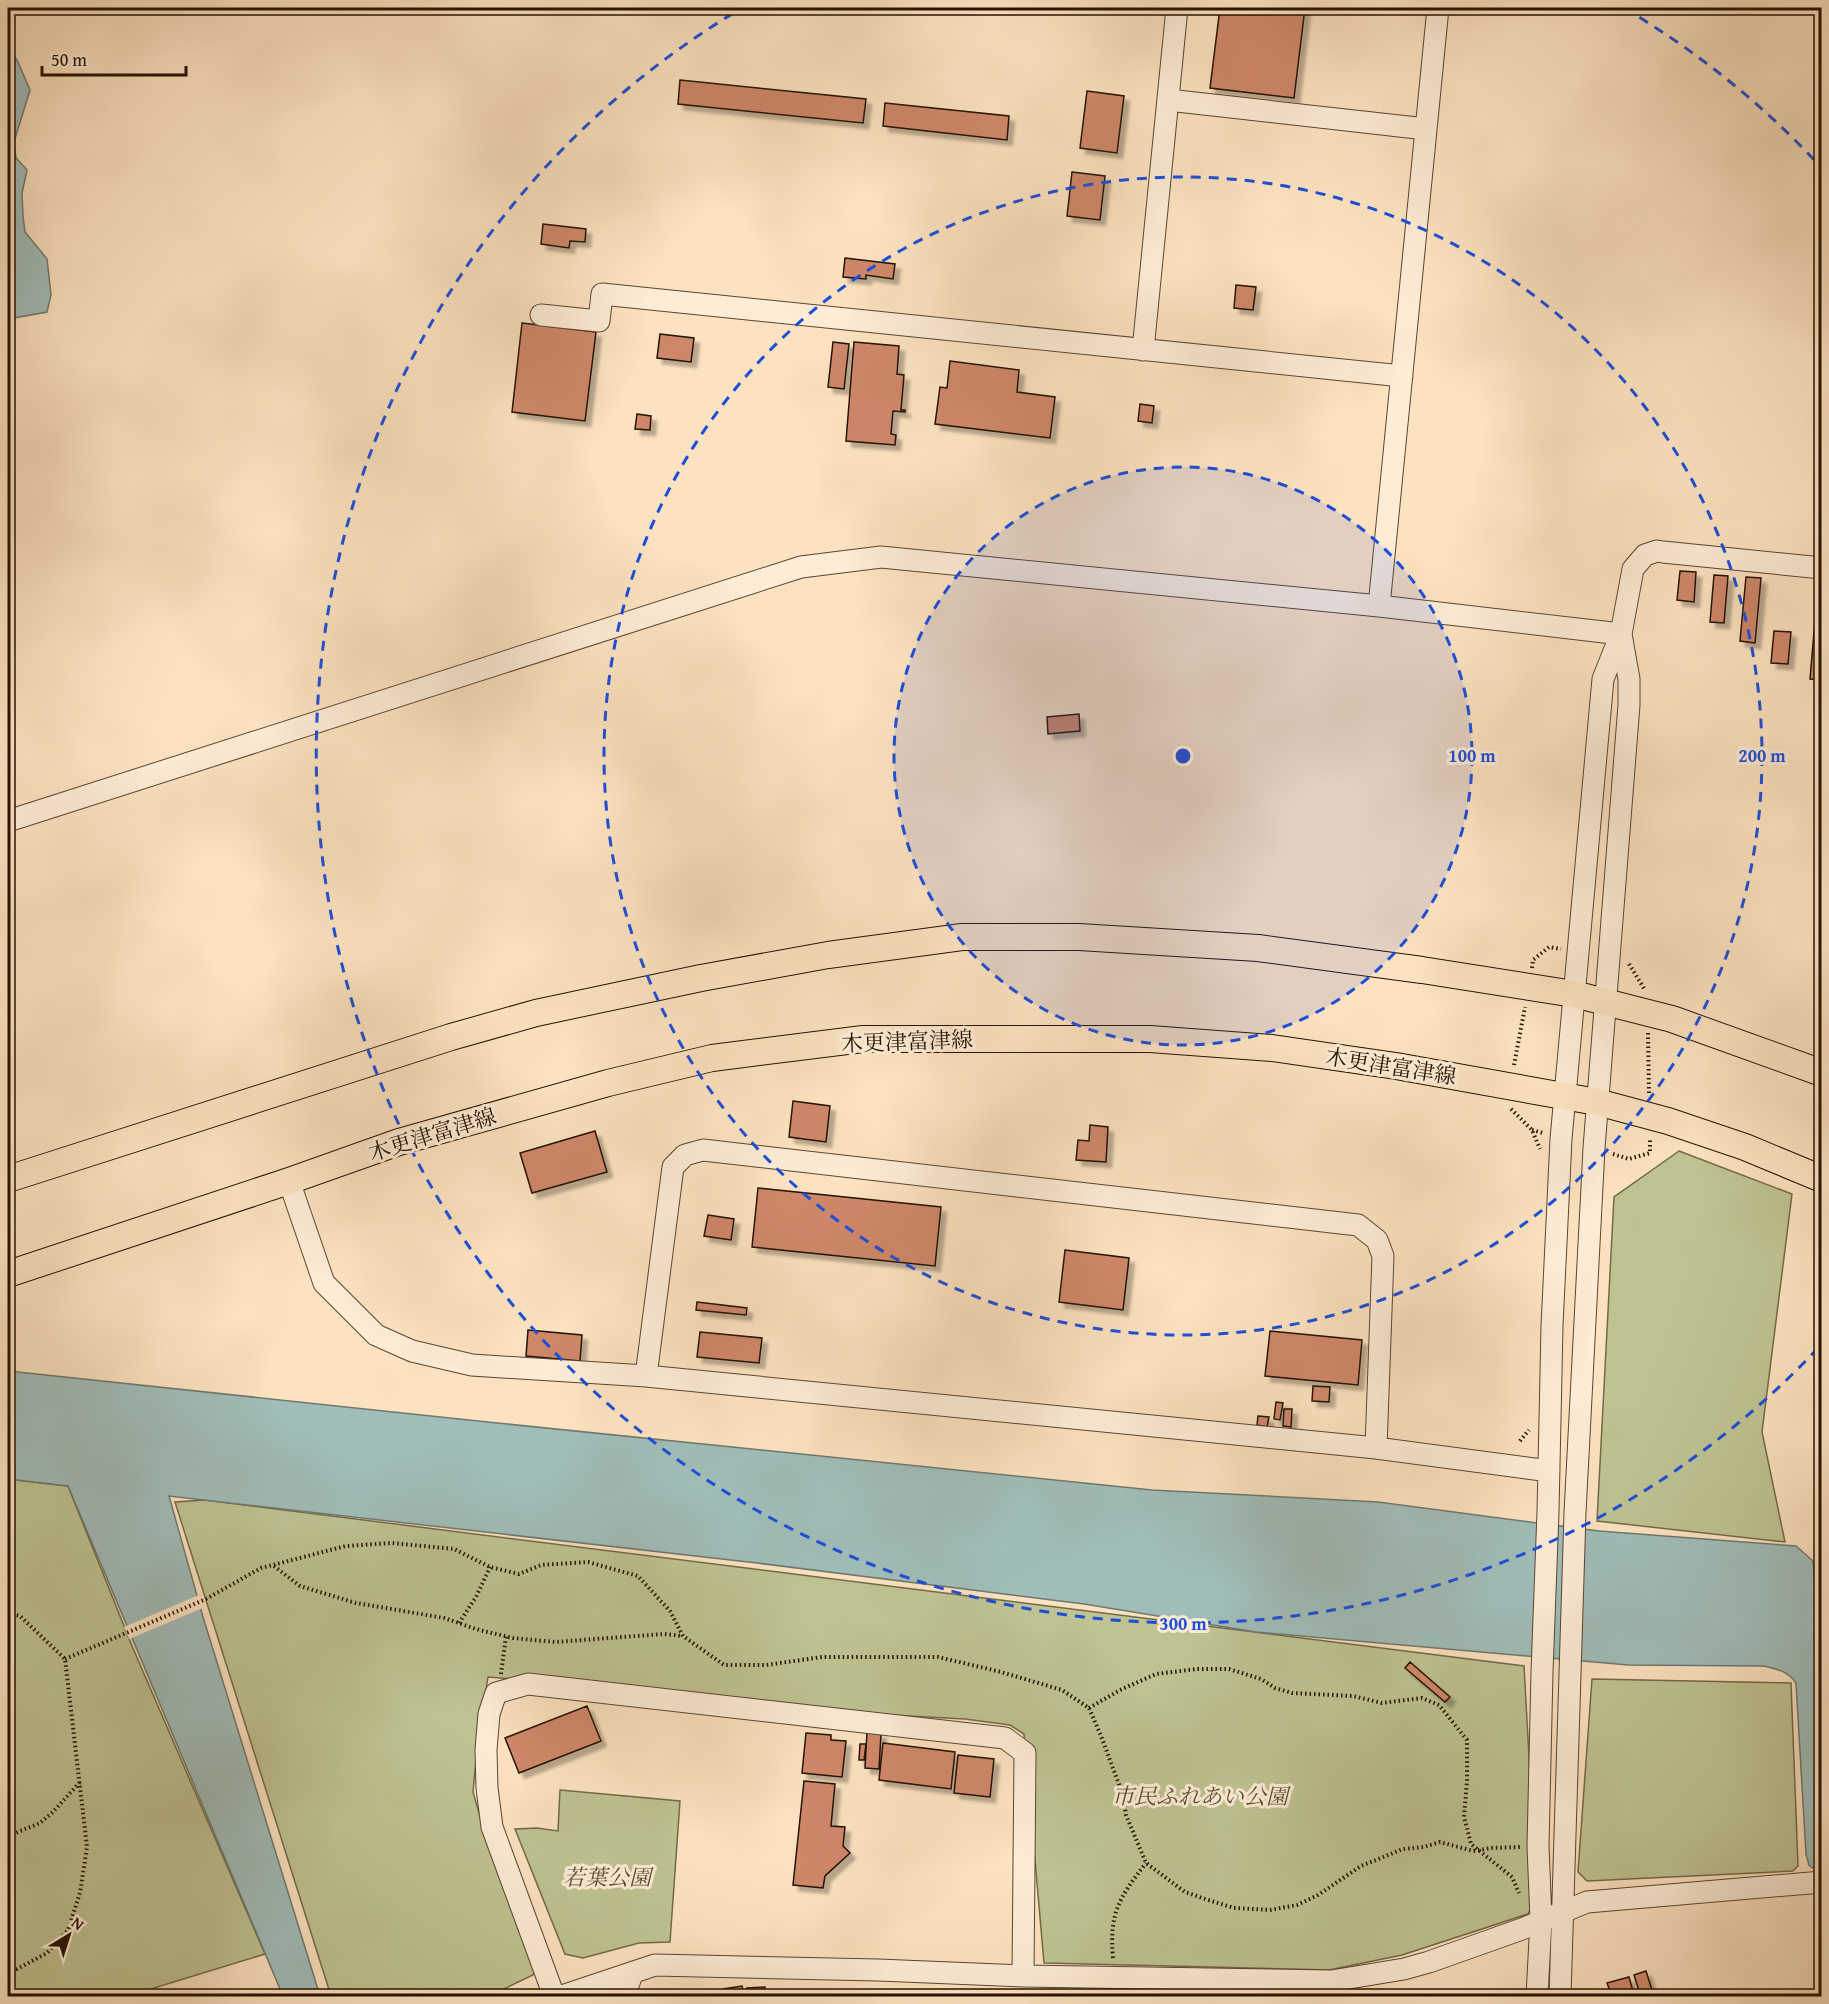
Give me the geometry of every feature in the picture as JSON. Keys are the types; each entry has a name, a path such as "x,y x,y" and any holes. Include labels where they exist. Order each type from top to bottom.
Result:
{"main road":[{"path":"8,1179 536,1013 701,978 828,955 962,937 1079,937 1258,948 1422,970 1574,994 1672,1019 1821,1073"},
{"name":"木更津富津線","path":"8,1275 399,1142 608,1083 712,1058 863,1040 1150,1038 1272,1048 1396,1066 1597,1102 1668,1121 1745,1147 1821,1179"}],"street":[{"path":"1143,350 1177,8"},
{"path":"1379,606 1438,8"},
{"path":"1168,100 1426,129"},
{"path":"541,315 599,321 602,294 1402,376"},
{"path":"1538,1996 1541,1920 1538,1846 1552,1326 1565,1096 1603,679 1621,633 1633,569 1640,559 1651,553 1664,552 1821,568"},
{"path":"8,821 801,567 830,562 881,557 1379,606 1621,633"},
{"path":"1560,1996 1575,1513 1597,1102 1629,705 1629,679 1621,633"},
{"path":"646,1376 673,1167 685,1155 703,1150 1358,1225 1377,1240 1383,1256 1376,1448"},
{"path":"289,1181 324,1283 376,1335 412,1351 472,1365 646,1376 1376,1448 1549,1471"},
{"path":"554,1996 492,1827 487,1788 486,1750 489,1714 496,1693 528,1684 1005,1738 1025,1753 1023,1976"},
{"path":"562,1996 655,1965 1023,1976 1331,1981 1404,1969 1429,1962 1522,1929 1587,1902 1821,1882"},
{"path":"624,1996 633,1972"}],"path":[{"path":"1532,1130 1507,1105 1533,960 1549,946"},
{"path":"1627,960 1648,994 1650,1153 1629,1159"},
{"path":"66,1659 206,1599 261,1568 346,1546 393,1543 453,1549 490,1567 519,1574 541,1564 588,1562 638,1575 670,1611 683,1636 724,1665 766,1665 822,1657 938,1657 1062,1690 1089,1708 1123,1795 1126,1815 1146,1863 1185,1892 1234,1908 1270,1910 1297,1905 1318,1895 1361,1866 1403,1849 1424,1847 1440,1842 1473,1851 1538,1846"},
{"path":"274,1565 300,1586 356,1603 444,1618 506,1636 555,1642 664,1634 683,1636"},
{"path":"459,1623 476,1597 490,1567"},
{"path":"8,1613 20,1616 66,1659 87,1847 80,1893 68,1929 47,1953 17,1969 8,1971"},
{"path":"496,1693 506,1636"},
{"path":"1089,1708 1120,1690 1156,1674 1197,1669 1229,1669 1262,1679 1275,1688 1292,1693 1353,1696 1382,1703 1422,1698 1439,1705 1467,1740 1464,1817 1471,1844 1512,1877 1522,1898"},
{"path":"8,1836 40,1823 81,1781"},
{"path":"1116,1978 1112,1943 1116,1908 1146,1863"}],"green space":[{"path":"1679,1151 1792,1194 1762,1432 1785,1542 1597,1521 1614,1197"},
{"path":"8,1479 68,1486 132,1646 265,1954 128,1996 8,1996"},
{"name":"市民ふれあい公園","path":"205,1500 1524,1666 1534,1848 1531,1908 1528,1914 1402,1955 1329,1970 1044,1963 1024,1734 1010,1725 965,1719 890,1715 752,1699 488,1677 473,1792 484,1830 537,1968 533,1975 489,1996 331,1996 175,1502"},
{"path":"1592,1679 1791,1683 1798,1866 1793,1871 1587,1881 1578,1872"},
{"name":"若葉公園","path":"560,1790 680,1801 670,1942 639,1943 583,1958 565,1954 515,1829 537,1828 558,1831"}],"water":[{"path":"8,48 17,60 30,90 14,142 16,158 27,170 22,193 25,232 47,259 51,295 47,312 8,319"},
{"path":"8,1371 1152,1490 1378,1502 1599,1531 1796,1546 1813,1561 1821,1653 1821,1870 1815,1870 1809,1865 1806,1854 1796,1683 1786,1673 1768,1667 1628,1665 1256,1632 1084,1604 757,1563 169,1496 203,1617 320,1996 283,1996 68,1486 8,1479"}],"pier":[{"path":"199,1595 203,1608 129,1639 124,1627"}],"building":[{"path":"1220,8 1305,8 1294,98 1210,88"},
{"path":"680,80 866,99 863,123 678,104"},
{"path":"1087,91 1124,96 1117,153 1080,148"},
{"path":"885,103 1009,116 1007,140 883,126"},
{"path":"1072,172 1105,176 1100,220 1067,216"},
{"path":"543,224 586,229 585,242 570,241 569,248 541,244"},
{"path":"845,258 895,264 893,279 866,275 866,279 843,277"},
{"path":"1236,285 1256,287 1253,310 1234,308"},
{"path":"522,323 596,332 585,421 512,412"},
{"path":"660,334 694,338 691,362 657,358"},
{"path":"833,342 849,344 844,389 828,387"},
{"path":"854,342 899,346 897,374 904,375 901,410 905,412 893,411 891,434 896,435 895,445 846,441"},
{"path":"950,361 1019,370 1017,392 1055,397 1050,438 935,424 940,387 947,388"},
{"path":"1140,404 1154,406 1152,423 1138,421"},
{"path":"637,414 651,416 650,430 635,429"},
{"path":"1680,571 1696,572 1694,602 1677,600"},
{"path":"1714,575 1728,576 1724,623 1710,622"},
{"path":"1746,577 1761,578 1755,643 1740,641"},
{"path":"1818,585 1822,585 1822,680 1810,679"},
{"path":"1774,631 1791,632 1788,664 1771,663"},
{"path":"1079,714 1080,731 1048,734 1047,717"},
{"path":"793,1101 830,1106 826,1142 789,1137"},
{"path":"1090,1125 1108,1127 1106,1162 1076,1160 1078,1140 1089,1141"},
{"path":"595,1131 607,1172 532,1193 520,1153"},
{"path":"758,1188 941,1207 935,1266 752,1247"},
{"path":"708,1215 734,1219 731,1240 704,1236"},
{"path":"1065,1250 1129,1258 1123,1310 1059,1302"},
{"path":"697,1302 747,1308 746,1315 696,1310"},
{"path":"528,1330 582,1335 580,1361 526,1356"},
{"path":"1270,1331 1362,1340 1358,1385 1265,1376"},
{"path":"700,1332 762,1338 759,1363 697,1357"},
{"path":"1313,1386 1330,1387 1329,1402 1312,1401"},
{"path":"1276,1402 1283,1403 1280,1420 1274,1419"},
{"path":"1284,1409 1292,1409 1291,1427 1283,1426"},
{"path":"1258,1416 1269,1417 1267,1427 1257,1425"},
{"path":"1410,1662 1450,1697 1445,1702 1405,1668"},
{"path":"587,1706 601,1741 519,1773 505,1738"},
{"path":"867,1732 881,1733 879,1769 865,1768"},
{"path":"806,1733 831,1735 831,1740 846,1741 842,1777 802,1773"},
{"path":"883,1743 955,1752 951,1789 879,1780"},
{"path":"860,1744 866,1744 864,1760 859,1760"},
{"path":"958,1755 994,1759 990,1797 954,1793"},
{"path":"804,1781 835,1784 831,1826 845,1827 843,1846 850,1853 825,1876 823,1888 793,1885"},
{"path":"1646,1971 1652,1990 1640,1994 1634,1975"},
{"path":"1629,1977 1634,1995 1612,1996 1607,1983"},
{"path":"742,1986 744,1996 724,1996 723,1989"},
{"path":"765,1987 765,1996 747,1996 747,1988"},
{"path":"1278,1990 1278,1996 1258,1996 1258,1992"}]}
